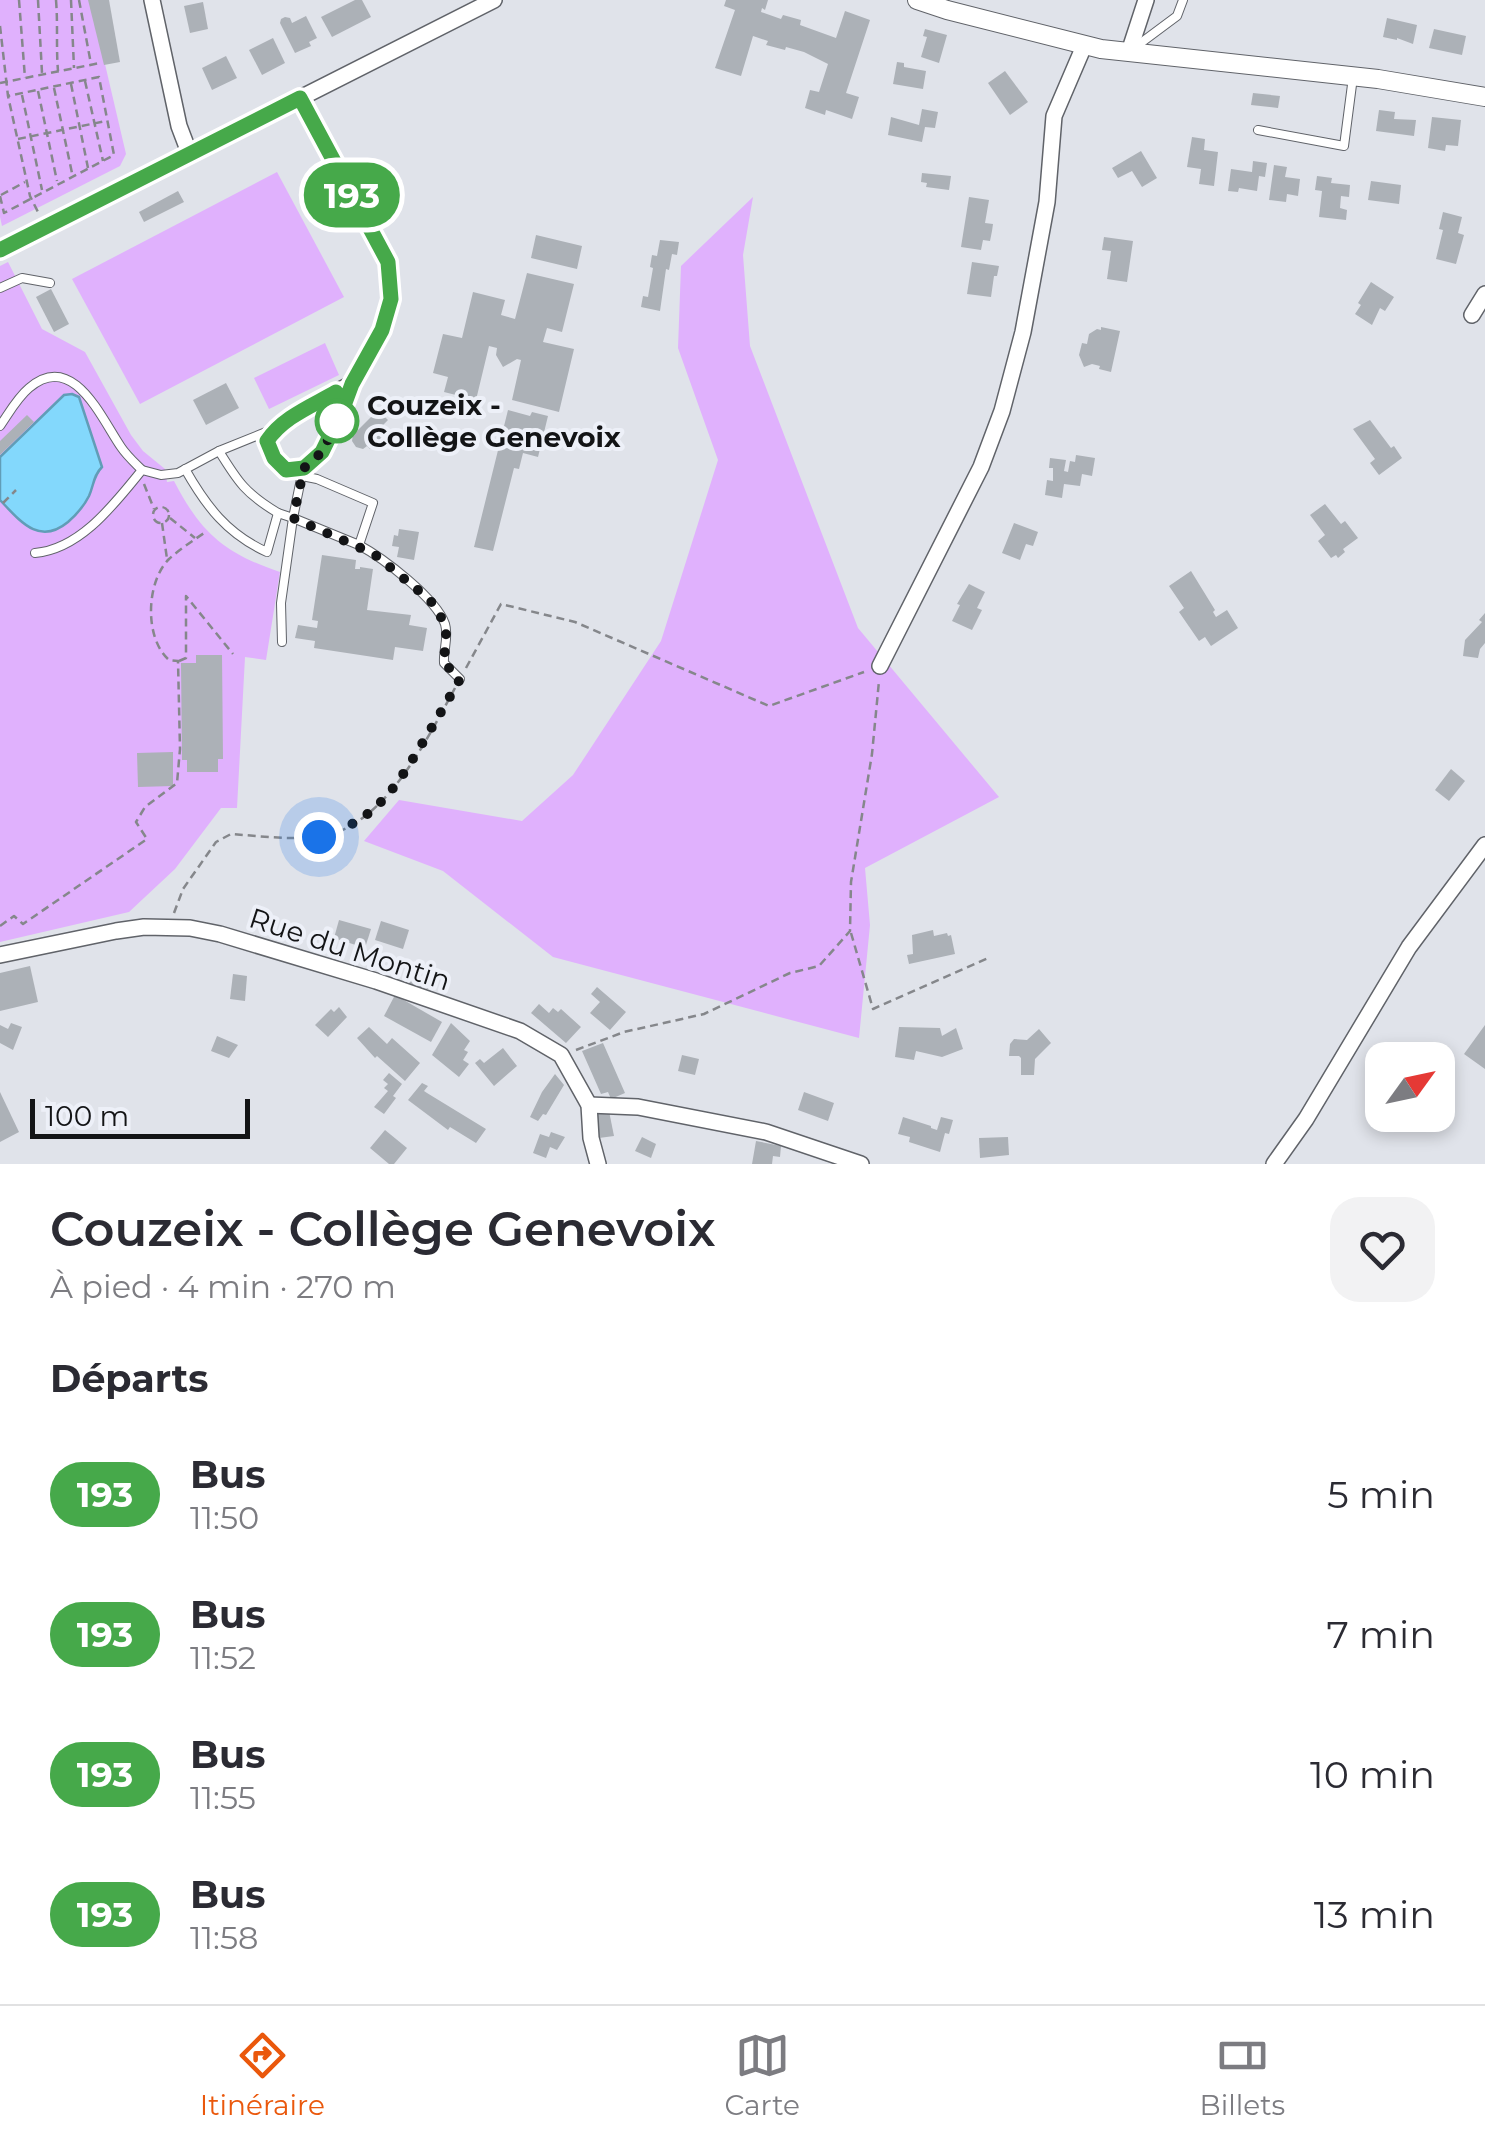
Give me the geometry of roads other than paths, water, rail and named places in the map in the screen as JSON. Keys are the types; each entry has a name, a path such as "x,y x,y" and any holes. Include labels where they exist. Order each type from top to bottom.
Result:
{"street":[{"path":"152,0 179,126 190,155"},
{"path":"0,250 494,0"},
{"path":"917,0 1084,46 1353,77 1485,98"},
{"path":"1129,52 1146,0"},
{"path":"880,666 981,467 1002,412 1023,332 1047,202 1054,116 1084,46"},
{"path":"300,98 388,262 391,299 382,330 352,384 322,452 303,472 286,470 274,458 267,441 275,428 352,384"},
{"path":"1472,315 1485,294"},
{"path":"1274,1164 1306,1119 1409,947 1485,844"},
{"name":"Rue du Montin","path":"0,955 116,931 171,926 220,934 376,981 520,1031 560,1056 589,1105 598,1164"},
{"path":"589,1105 638,1107 766,1132 861,1164"}],"lane":[{"path":"1129,52 1177,16 1183,0"},
{"path":"1258,130 1344,146 1353,77"},
{"path":"0,288 22,278 50,282"},
{"path":"0,426 26,390 52,378 77,384 140,473 169,475 275,428"},
{"path":"219,451 255,499 359,545 430,600 444,622 444,663 460,679"},
{"path":"185,469 220,521 237,536 267,552 278,512"},
{"path":"282,642 281,603 303,472 373,503 359,545"},
{"path":"35,553 46,552 78,535 140,473"}],"water":[{"path":"64,395 79,397 102,467 87,500 74,516 58,529 39,531 23,523 0,500 0,457"}],"place":[{"name":"Couzeix - Collège Genevoix","path":"337,421"}]}
